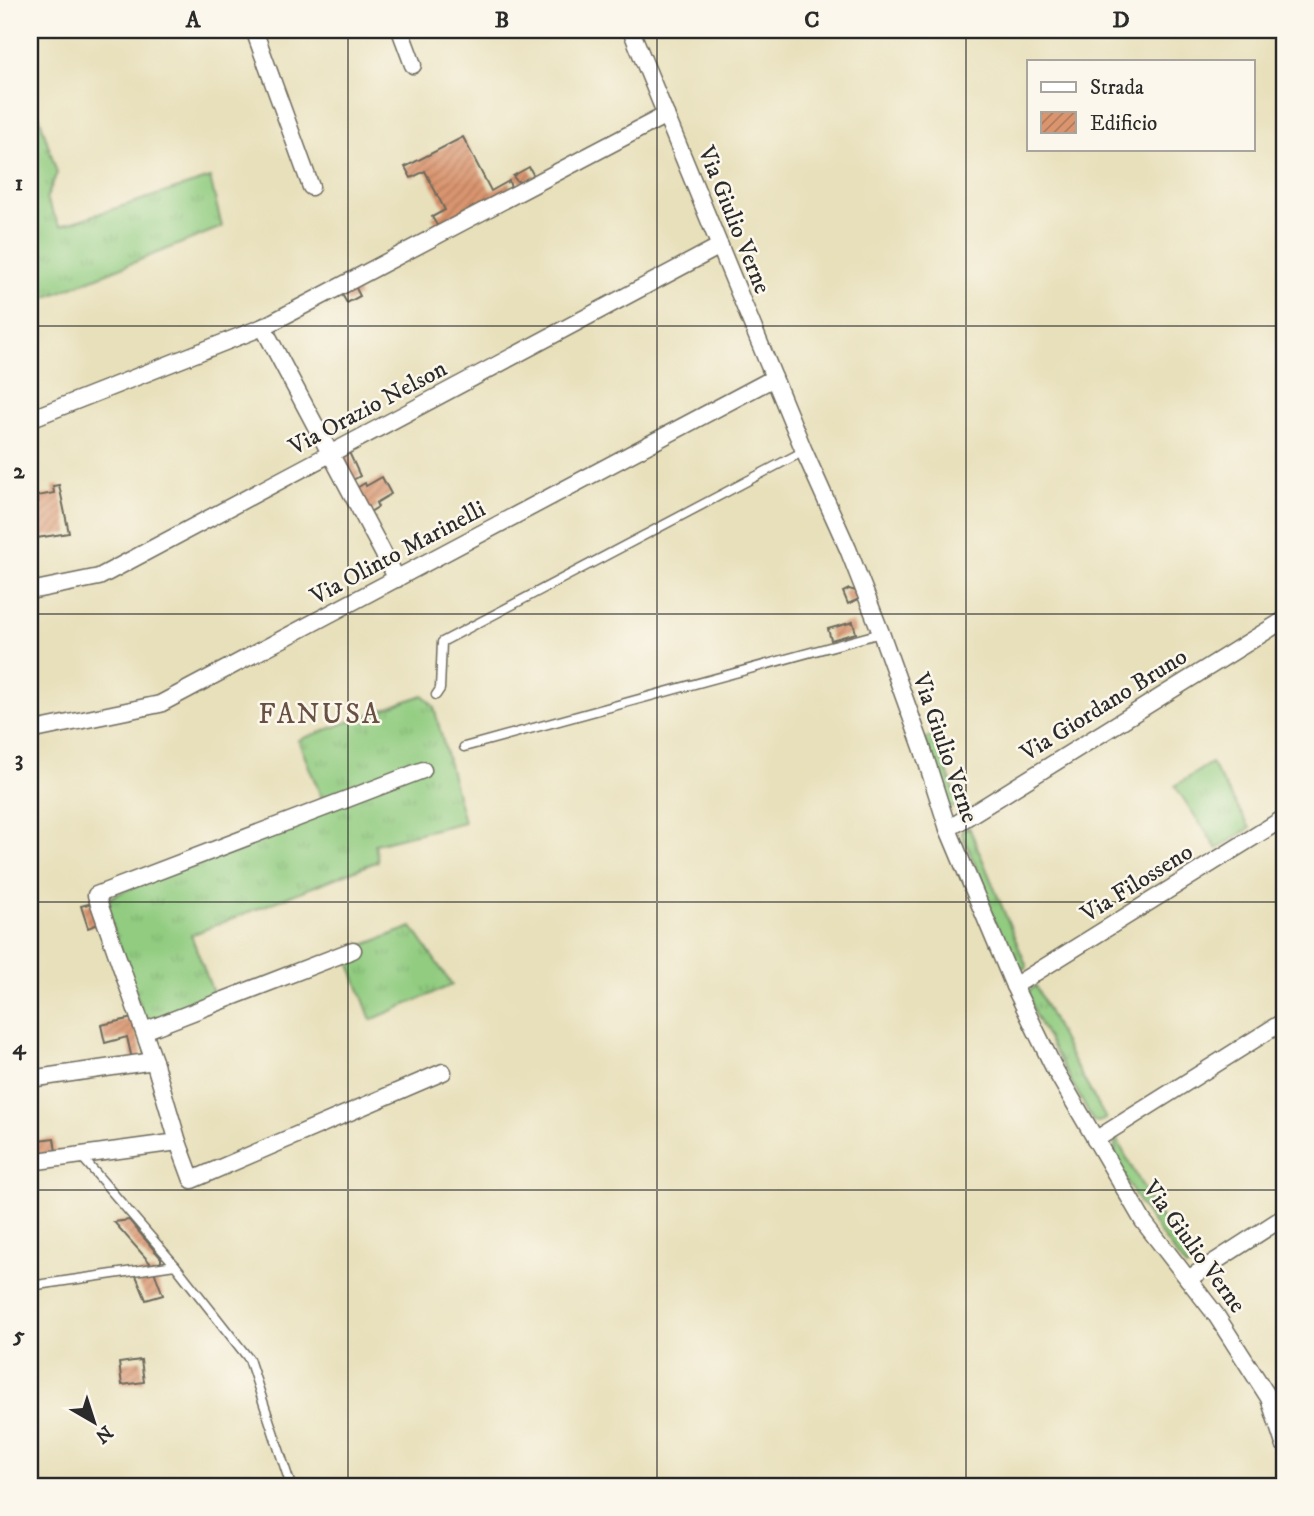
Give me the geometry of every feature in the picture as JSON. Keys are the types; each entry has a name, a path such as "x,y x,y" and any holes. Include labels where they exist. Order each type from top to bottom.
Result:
{"street":[{"path":"254,30 311,187"},
{"path":"400,30 413,65"},
{"name":"Via Giulio Verne","path":"631,30 804,451 848,548 922,747 948,829 1014,986 1054,1068 1143,1221 1216,1315 1269,1398 1284,1444"},
{"path":"30,419 263,327 666,115"},
{"name":"Via Orazio Nelson","path":"30,591 99,578 720,246"},
{"path":"263,327 397,579"},
{"name":"Via Olinto Marinelli","path":"30,731 160,704 774,379"},
{"name":"Via Giordano Bruno","path":"948,829 1284,620"},
{"path":"423,770 96,895 192,1180 443,1072"},
{"name":"Via Filosseno","path":"1014,986 1284,818"},
{"path":"144,1031 353,950"},
{"path":"1095,1140 1284,1021"},
{"path":"30,1079 154,1061"},
{"path":"30,1162 178,1142"},
{"path":"1188,1279 1284,1217"}],"lane":[{"path":"436,695 440,689 442,642 804,451"},
{"path":"464,747 881,633"},
{"path":"79,1155 175,1265 249,1359 291,1486"},
{"path":"30,1286 175,1265"}],"green space":[{"path":"30,87 57,173 46,199 60,226 210,178 222,227 30,304"},
{"path":"423,695 434,707 464,822 375,844 378,861 191,935 214,995 146,1023 110,918 108,904 111,897 323,801 298,740"},
{"path":"934,735 960,807 952,808 947,804 924,739"},
{"path":"1211,763 1250,828 1217,849 1175,786"},
{"path":"969,827 1027,967 1023,969 1012,962 984,898 982,881 961,832"},
{"path":"412,927 452,985 371,1020 348,959 357,960 364,953 364,945"},
{"path":"1036,986 1106,1119 1093,1121 1035,1015 1028,992"},
{"path":"1116,1138 1152,1204 1193,1264 1186,1268 1140,1204 1119,1166 1115,1150"}],"building":[{"path":"463,137 491,191 509,181 511,188 438,227 432,217 445,210 425,171 411,178 405,167"},
{"path":"529,167 534,176 521,183 516,180 513,176"},
{"path":"354,284 360,296 347,303 340,291"},
{"path":"348,450 360,476 351,481 338,456"},
{"path":"382,477 391,494 376,503 378,507 368,513 355,489"},
{"path":"59,485 69,533 30,539 30,503 38,502 37,496 54,493 53,486"},
{"path":"849,589 856,591 859,599 848,604 843,592"},
{"path":"853,622 856,633 831,640 828,629"},
{"path":"92,903 98,924 88,928 81,906"},
{"path":"133,1018 142,1053 138,1058 132,1059 127,1037 105,1043 101,1025"},
{"path":"54,1138 56,1152 30,1156 30,1141"},
{"path":"129,1220 161,1258 161,1263 151,1264 114,1222"},
{"path":"154,1271 163,1295 146,1300 135,1273"},
{"path":"141,1360 144,1382 122,1385 119,1363"}],"district":[{"name":"FANUSA","path":"320,714"}]}
